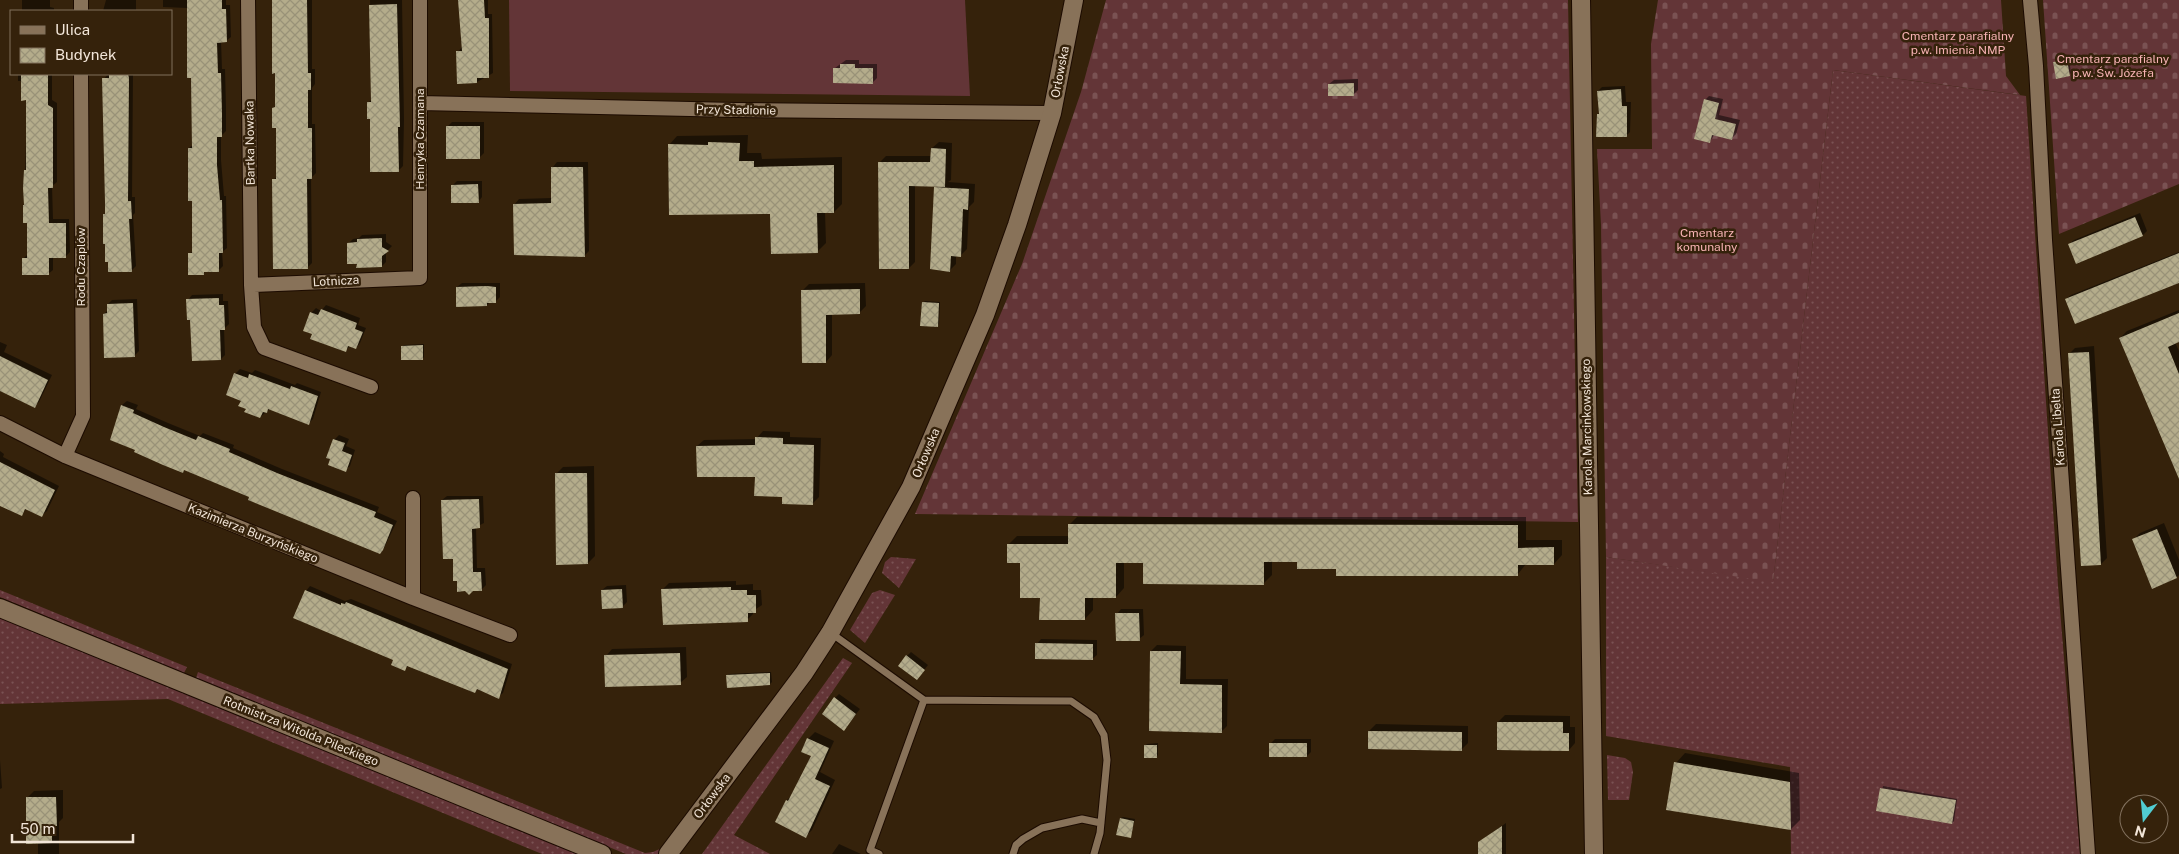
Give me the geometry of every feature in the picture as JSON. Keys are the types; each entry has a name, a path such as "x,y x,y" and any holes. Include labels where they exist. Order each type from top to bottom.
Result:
{"street":[{"name":"Bartka Nowaka","path":"248,0 251,285 254,327 264,348 371,387"},
{"name":"Henryka Czamana","path":"420,0 420,278"},
{"name":"Orłowska","path":"668,854 804,673 830,633 911,487 985,315 1018,225 1052,114 1074,0"},
{"name":"Karola Marcinkowskiego","path":"1581,0 1594,854"},
{"name":"Karola Libelta","path":"2030,0 2036,66 2046,250 2088,854"},
{"name":"Rodu Czaplów","path":"65,456 83,416 81,75"},
{"name":"Przy Stadionie","path":"420,103 1052,114"},
{"name":"Lotnicza","path":"251,285 420,278"},
{"name":"Kazimierza Burzyńskiego","path":"0,423 65,456 413,598 510,635"},
{"path":"413,498 413,598"},
{"name":"Rotmistrza Witolda Pileckiego","path":"0,608 602,854"}],"lane":[{"path":"830,633 924,700 1071,701 1094,717 1104,735 1107,760 1101,823 1094,854"},
{"path":"879,854 870,850 924,700"},
{"path":"1013,854 1016,845 1042,828 1082,819 1101,823"}],"green space":[{"path":"509,0 965,0 970,96 510,91"},
{"path":"1106,0 1568,0 1578,522 915,514 1022,264 1081,92"},
{"name":"Cmentarz komunalny","path":"1658,0 2001,0 2006,76 2020,95 1833,70 1773,582 1606,557 1601,225 1597,149 1652,149 1651,44"},
{"name":"Cmentarz parafialny p.w. Św. Józefa","path":"2043,0 2179,0 2179,184 2059,234"},
{"path":"1833,70 2026,96 2058,585 2080,854 1791,854 1790,767 1606,736 1606,557 1773,581"},
{"path":"891,557 916,559 899,588 882,573 885,562"},
{"path":"0,590 187,667 184,673 0,597"},
{"path":"880,590 895,595 865,643 850,630 872,593"},
{"path":"0,618 578,854 542,854 168,699 0,704"},
{"path":"843,658 852,663 734,835 770,854 702,854"},
{"path":"198,672 645,853 664,847 658,854 626,854 196,678"},
{"path":"1607,755 1625,758 1631,762 1633,772 1629,800 1608,800"}],"building":[{"path":"187,0 222,0 222,9 226,9 227,42 217,43 218,73 221,73 222,137 217,137 217,165 220,200 222,200 223,253 219,253 219,272 204,272 204,275 188,275 188,253 192,253 192,201 188,201 188,148 192,148 191,78 187,78"},
{"path":"272,0 307,0 308,73 311,73 311,90 308,90 308,128 312,128 312,179 307,179 308,269 273,269 272,179 276,179 276,128 272,128 272,108 275,107 275,73 272,74"},
{"path":"458,0 484,0 485,18 489,18 489,78 477,78 477,83 457,84 456,51 462,51"},
{"path":"397,4 400,127 398,127 399,172 370,172 370,119 367,119 367,102 371,102 369,5"},
{"path":"2067,60 2070,76 2056,79 2053,62"},
{"path":"840,64 855,64 855,68 873,68 873,84 833,83 833,68 840,68"},
{"path":"21,75 48,75 48,105 53,108 53,188 48,188 49,223 66,223 66,258 49,258 49,275 22,275 22,258 27,258 27,223 23,223 24,170 26,170 26,100 21,101"},
{"path":"109,75 128,75 129,78 128,201 131,201 132,219 129,219 132,272 108,272 108,262 105,262 105,244 103,244 105,202 102,78 109,78"},
{"path":"1354,83 1354,96 1328,96 1328,84"},
{"path":"1621,89 1622,106 1627,106 1627,137 1596,137 1597,114 1599,114 1597,91"},
{"path":"1704,99 1719,103 1715,119 1736,124 1732,140 1712,135 1710,143 1694,139"},
{"path":"446,126 480,126 480,159 446,159"},
{"path":"708,142 740,143 739,161 754,161 754,167 834,165 834,213 817,213 818,253 771,254 770,214 669,215 668,144 708,145"},
{"path":"931,148 946,149 945,187 909,186 909,269 879,269 878,162 930,162"},
{"path":"551,167 583,167 585,257 514,255 513,204 551,203"},
{"path":"478,184 479,203 451,203 451,185"},
{"path":"934,187 969,189 968,210 963,209 961,257 951,256 950,272 930,269"},
{"path":"2135,217 2143,236 2076,264 2068,244"},
{"path":"382,238 382,247 389,251 382,256 382,267 356,268 357,264 347,264 347,243 357,242 357,239"},
{"path":"2179,253 2179,283 2075,324 2065,299"},
{"path":"456,287 496,287 496,303 487,303 487,306 456,307"},
{"path":"860,289 860,314 826,315 826,363 802,363 801,290"},
{"path":"219,298 219,305 224,305 225,330 220,330 221,360 192,361 190,320 187,320 186,299"},
{"path":"922,302 939,303 938,327 920,326"},
{"path":"133,303 135,357 104,358 103,314 107,313 107,304"},
{"path":"321,309 357,323 355,329 363,332 356,349 348,346 346,352 310,339 312,334 303,331 310,312 318,315"},
{"path":"2179,313 2179,342 2168,347 2179,374 2179,479 2119,338"},
{"path":"423,345 423,360 401,360 401,346"},
{"path":"2089,352 2101,565 2081,566 2068,353"},
{"path":"0,356 48,380 35,408 0,391"},
{"path":"234,373 248,378 249,374 290,389 291,386 318,396 309,425 268,409 267,413 263,412 260,418 244,412 246,409 238,406 241,401 226,395"},
{"path":"121,405 134,410 133,413 164,427 196,440 198,436 230,449 229,452 277,473 376,512 374,517 393,525 383,550 380,554 248,500 249,497 184,470 183,473 163,465 134,452 135,450 110,440"},
{"path":"755,437 783,438 783,444 814,445 813,505 782,504 782,497 754,496 755,477 697,477 696,446 755,445"},
{"path":"333,439 345,443 342,451 352,455 346,472 328,465 330,459 326,458"},
{"path":"0,462 55,490 42,517 25,509 22,516 0,506"},
{"path":"555,473 587,473 588,564 556,565"},
{"path":"479,499 480,528 472,529 473,572 481,572 482,591 473,591 469,595 465,591 457,592 457,581 453,581 453,559 443,559 441,500"},
{"path":"1068,524 1518,525 1518,548 1554,547 1554,565 1518,565 1518,576 1336,576 1336,569 1297,569 1297,562 1264,562 1264,585 1143,584 1143,563 1116,563 1116,598 1085,598 1085,620 1039,620 1040,598 1020,598 1020,563 1007,563 1007,544 1068,544"},
{"path":"2157,529 2177,578 2152,589 2132,539"},
{"path":"731,587 731,590 747,590 747,595 756,595 756,613 748,613 748,622 663,625 661,589"},
{"path":"622,589 623,608 602,609 601,590"},
{"path":"305,590 341,605 341,603 345,604 346,602 508,669 499,699 477,689 475,693 407,666 405,671 391,665 393,660 293,618"},
{"path":"1115,613 1139,613 1140,641 1116,641"},
{"path":"1035,643 1093,644 1093,660 1035,659"},
{"path":"1150,651 1181,651 1180,684 1222,685 1222,733 1149,731"},
{"path":"680,653 681,685 605,687 604,655"},
{"path":"906,655 925,670 917,680 898,666"},
{"path":"770,673 770,685 727,688 726,675"},
{"path":"834,697 856,714 844,731 822,714"},
{"path":"1497,722 1563,722 1563,733 1569,733 1569,751 1497,750"},
{"path":"1368,731 1462,732 1462,751 1368,749"},
{"path":"807,738 829,748 815,779 830,786 806,838 775,822 811,756 801,752"},
{"path":"1269,743 1307,743 1307,757 1269,757"},
{"path":"1144,745 1157,745 1157,758 1144,758"},
{"path":"1674,762 1790,782 1791,830 1666,810"},
{"path":"1880,788 1956,800 1952,824 1876,811"},
{"path":"26,797 56,797 57,826 52,826 52,843 26,844"},
{"path":"1120,818 1134,821 1131,838 1116,835"},
{"path":"1502,826 1502,854 1478,854 1478,842"}],"park label":[{"name":"Cmentarz parafialny p.w. Imienia NMP","path":"1958,43"}]}
